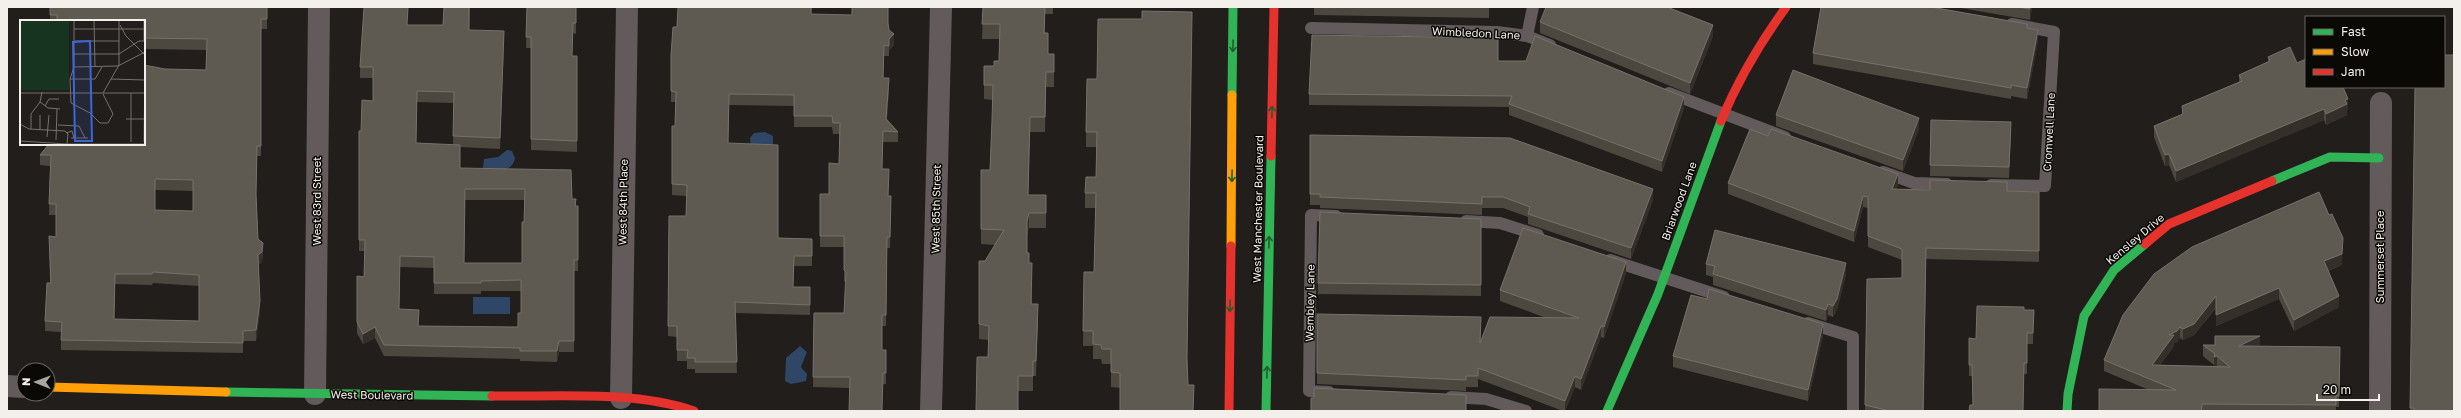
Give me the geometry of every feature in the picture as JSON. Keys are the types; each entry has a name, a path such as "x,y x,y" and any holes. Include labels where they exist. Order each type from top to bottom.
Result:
{"street":[{"name":"West 83rd Street","path":"315,394 319,7"},
{"name":"West 84th Place","path":"620,398 627,7"},
{"name":"West 85th Street","path":"931,411 941,7"},
{"path":"1229,411 1233,7"},
{"name":"West Manchester Boulevard","path":"1266,411 1274,7"},
{"name":"Briarwood Lane","path":"1607,411 1664,278 1722,115 1766,32 1786,7"},
{"name":"Summerset Place","path":"2380,411 2379,158 2381,103"},
{"name":"Kensley Drive","path":"2067,411 2068,394 2084,316 2114,270 2169,224 2330,157 2379,158"},
{"name":"West Boulevard","path":"56,387 315,394 620,398 674,404 694,411"}],"lane":[{"path":"1527,36 1533,7"},
{"name":"Cromwell Lane","path":"1976,184 2046,186 2054,32 2002,23"},
{"name":"Wimbledon Lane","path":"1311,28 1497,32 1527,36 1563,50"},
{"path":"1657,89 1722,115 1796,141"},
{"path":"1870,167 1914,183 1960,184"},
{"name":"Wembley Lane","path":"1339,393 1309,392 1311,215 1350,216"},
{"path":"1453,221 1500,222 1552,240"},
{"path":"1597,256 1732,300"},
{"path":"1793,318 1853,337 1853,411"},
{"path":"1439,397 1486,399 1526,411"}],"water":[{"path":"765,132 773,136 773,145 751,148 750,138 754,133"},
{"path":"507,150 512,151 515,158 511,166 504,170 486,170 483,168 484,159 498,157"},
{"path":"473,297 510,297 510,314 473,314"},
{"path":"800,346 807,352 801,367 807,374 806,381 791,384 785,381 786,358"}],"building":[{"path":"50,7 267,7 267,19 261,19 261,146 257,146 256,194 258,239 263,243 262,252 258,255 260,301 256,330 243,331 243,343 61,340 62,322 45,321 47,283 51,283 49,236 56,237 56,204 49,204 51,155 40,155 48,145 145,145 145,65 165,69 206,70 207,39 145,38 145,20 57,20 57,15 50,15","holes":["155,179 193,180 193,211 155,210","153,272 199,275 199,321 114,319 115,274 152,274"]},
{"path":"364,7 408,7 407,25 443,25 444,7 469,7 469,30 504,31 500,138 453,136 454,92 417,91 416,143 460,145 460,168 571,170 572,199 576,199 575,206 578,206 578,260 574,260 574,341 559,341 557,351 520,351 520,348 384,345 375,327 363,334 357,322 357,276 364,277 365,240 359,240 359,131 361,131 362,100 373,101 373,67 360,67","holes":["465,189 525,189 524,222 522,222 522,263 464,263","400,256 434,257 434,283 481,283 481,281 521,280 521,313 518,313 518,327 418,326 419,310 399,309"]},
{"path":"527,7 576,7 576,23 573,23 572,56 577,56 577,141 531,139 531,37 526,37"},
{"path":"678,7 811,7 811,14 852,15 852,7 888,7 889,30 894,34 889,39 889,46 884,45 883,78 889,78 886,119 898,132 883,131 882,169 889,169 888,196 891,196 890,237 887,237 886,315 882,315 882,350 886,350 886,373 883,373 882,411 849,411 850,377 813,377 814,313 844,313 846,272 844,270 844,236 820,236 820,194 829,194 829,163 839,164 840,123 833,123 832,116 794,116 794,95 729,94 728,143 778,145 778,238 812,239 812,256 794,256 793,287 810,287 810,305 735,302 737,362 695,362 695,358 687,358 688,350 677,350 677,326 668,326 669,216 686,216 687,185 672,184 672,126 675,126 676,92 671,91 671,55 673,27 677,27"},
{"path":"983,7 1045,7 1044,33 1048,33 1048,54 1054,54 1054,72 1046,72 1045,117 1030,117 1028,195 1046,195 1046,213 1029,213 1027,221 1027,253 1029,253 1029,263 1032,263 1031,304 1038,304 1036,361 1033,361 1033,376 1018,376 1018,411 976,411 977,357 988,357 989,326 979,324 979,261 985,261 1004,230 981,229 981,170 990,170 993,85 984,85 984,66 994,66 994,61 999,61 1000,24 982,24"},
{"path":"1546,7 1667,7 1713,25 1690,83 1540,22"},
{"path":"1821,7 1931,7 2027,24 2027,28 2038,30 2027,88 2011,85 2011,88 1813,53"},
{"path":"2018,7 2030,7 2030,9"},
{"path":"1142,11 1192,12 1187,358 1188,385 1194,385 1193,411 1120,411 1120,373 1111,372 1111,349 1102,349 1101,345 1093,344 1093,331 1083,331 1084,272 1094,272 1096,193 1085,193 1086,177 1096,177 1097,132 1086,132 1087,79 1097,79 1098,19 1142,19"},
{"path":"1312,35 1498,38 1498,61 1526,61 1535,36 1684,97 1662,161 1509,104 1512,96 1309,94"},
{"path":"2290,47 2297,63 2305,59 2305,88 2343,88 2348,99 2345,100 2347,104 2326,114 2324,109 2176,171 2169,154 2165,155 2154,126 2183,114 2182,106 2242,81 2239,75 2270,61 2268,57"},
{"path":"2445,55 2454,55 2454,411 2414,411 2414,408 2410,408 2415,88 2445,88"},
{"path":"1793,70 1919,118 1903,160 1776,115"},
{"path":"1931,120 2011,122 2009,167 1930,165"},
{"path":"1750,129 1768,136 1771,129 1898,174 1892,189 1930,190 1930,180 2007,182 2007,191 2039,192 2039,251 1926,248 1923,411 1886,411 1865,405 1867,279 1902,278 1902,249 1868,236 1868,197 1863,196 1854,231 1728,183"},
{"path":"1310,135 1510,138 1653,189 1631,248 1528,214 1530,207 1503,197 1482,197 1482,204 1320,197 1320,194 1310,194"},
{"path":"2319,192 2329,215 2332,214 2343,238 2342,254 2324,261 2339,296 2294,320 2279,288 2216,315 2216,296 2194,324 2183,329 2180,327 2177,331 2169,335 2174,335 2152,365 2230,367 2217,356 2214,357 2215,354 2203,345 2215,345 2215,336 2260,336 2239,346 2340,347 2339,396 2336,396 2336,405 2202,404 2201,411 2099,411 2099,389 2176,390 2104,360 2123,315 2154,274 2192,247"},
{"path":"1320,212 1481,219 1481,285 1318,283"},
{"path":"1523,228 1626,262 1604,327 1601,326 1581,379 1575,376 1565,401 1478,368 1478,376 1466,376 1466,380 1317,373 1317,314 1481,317 1480,343 1490,317 1579,318 1500,290"},
{"path":"1715,230 1846,263 1837,299 1833,306 1828,304 1826,310 1713,274 1715,266 1706,264"},
{"path":"1709,289 1823,324 1808,390 1673,356 1691,295 1707,299"},
{"path":"1977,306 2024,307 2024,310 2034,310 2033,333 2027,333 2027,363 2024,363 2023,411 1969,411 1970,405 1973,405 1972,365 1969,365 1969,338 1976,339"},
{"path":"1314,388 1466,395 1466,411 1311,411 1311,398 1314,398"}],"traffic: fast":[{"path":"1232,95 1233,7"},
{"path":"1607,411 1658,294 1721,121"},
{"path":"1266,411 1271,156"},
{"path":"2272,181 2330,157 2379,158"},
{"path":"2067,411 2068,394 2084,316 2114,270 2145,244"},
{"path":"226,392 492,396"}],"traffic: slow":[{"path":"1231,246 1232,95"},
{"path":"56,387 226,392"}],"traffic: jam":[{"path":"1271,156 1274,7"},
{"path":"1721,121 1750,62 1786,7"},
{"path":"2145,244 2169,224 2272,181"},
{"path":"1229,411 1231,246"},
{"path":"492,396 620,397 670,404 694,411"}]}
